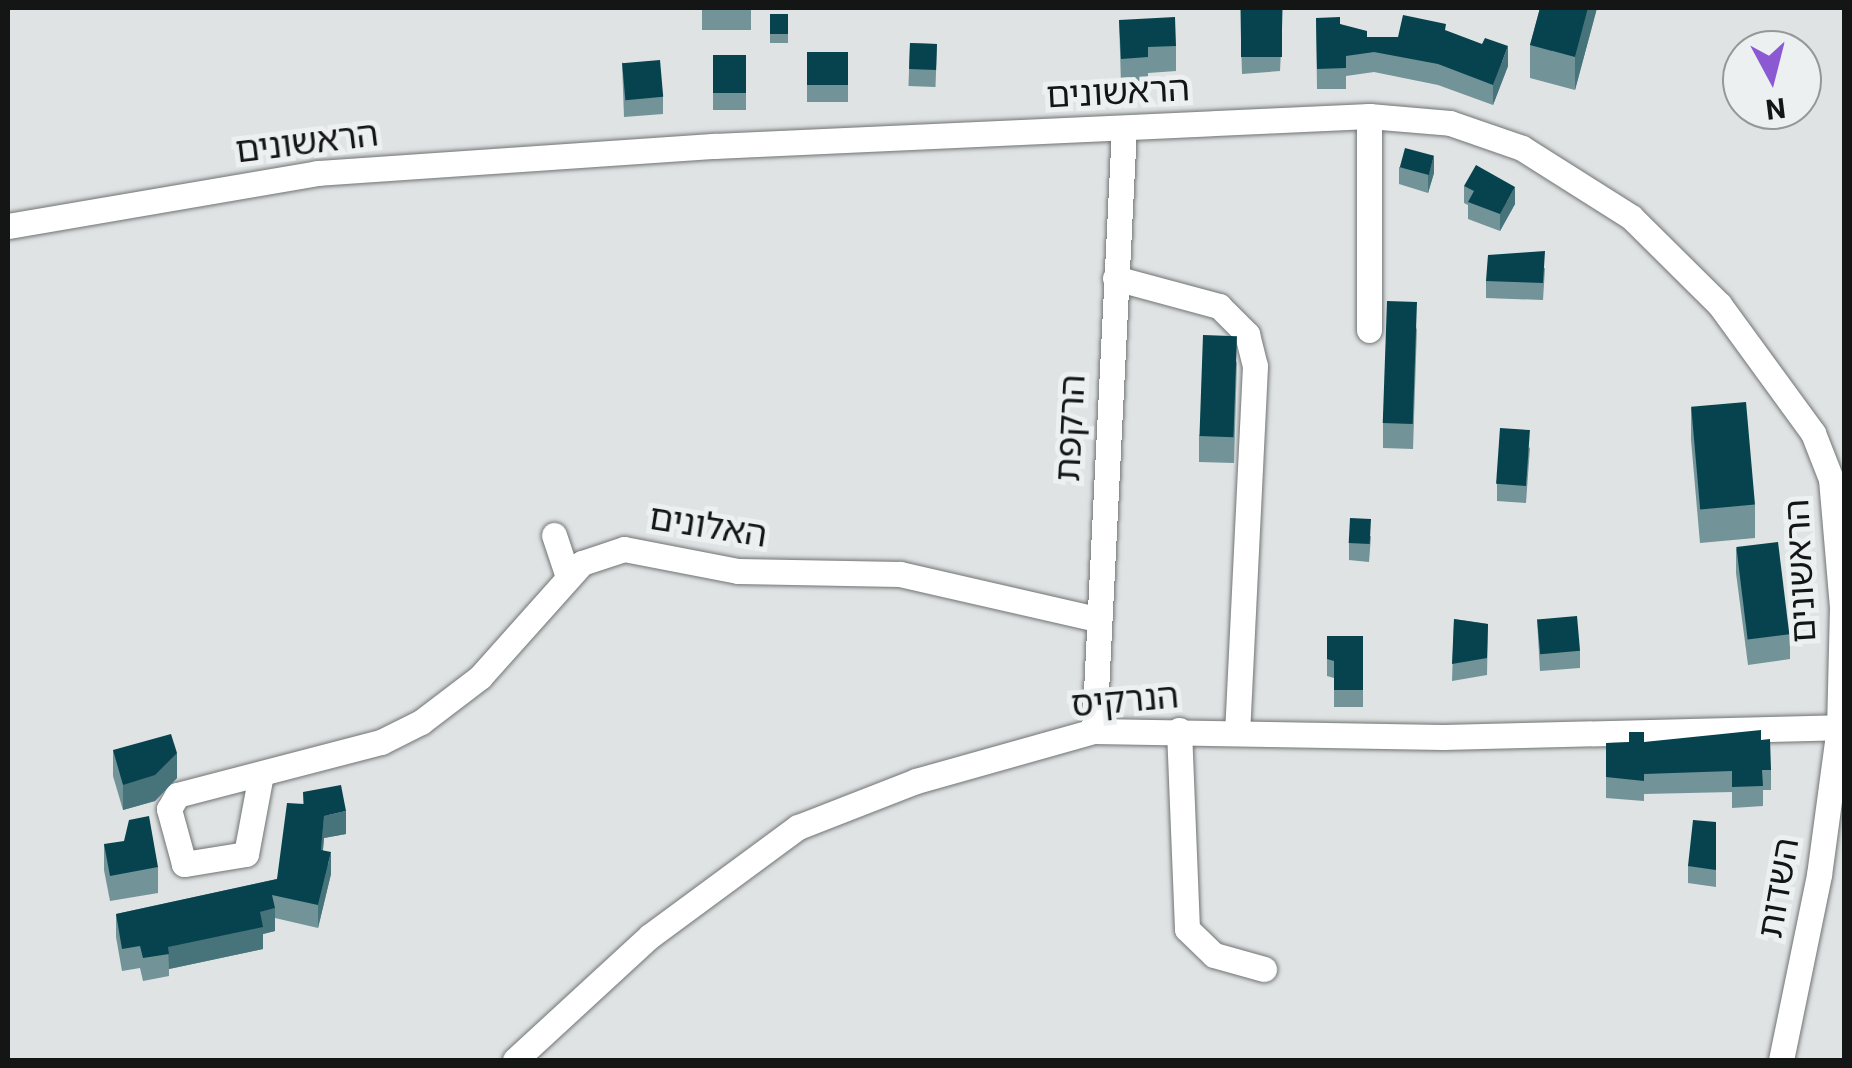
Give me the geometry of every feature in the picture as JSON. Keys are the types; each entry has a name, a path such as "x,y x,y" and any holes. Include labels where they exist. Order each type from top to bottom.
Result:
{"street":[{"name":"הראשונים","path":"8,226 316,173 1369,116 1450,124 1522,148 1631,217 1719,304 1813,433 1831,479 1841,591 1839,726"},
{"path":"1369,116 1369,330"},
{"name":"הרקפת","path":"1094,731 1096,619 1124,128"},
{"path":"1115,278 1219,306 1247,334 1255,366 1237,729"},
{"path":"554,535 568,576"},
{"name":"האלונים","path":"261,774 381,742 420,722 480,677 568,576 600,555 644,550 738,571 900,574 1096,619"},
{"name":"הנרקיס","path":"515,1060 650,936 798,827 916,781 1094,731 1237,729 1443,736 1839,726"},
{"name":"השדות","path":"1781,1060 1819,875 1839,726"},
{"path":"1180,730 1188,929 1214,955 1264,969"}],"building":[{"path":"1241,8 1282,8 1282,57 1241,57"},
{"path":"1540,8 1588,8 1575,57 1530,45"},
{"path":"770,14 788,14 788,34 770,34"},
{"path":"1403,15 1446,24 1445,30 1482,44 1485,38 1508,46 1493,85 1438,64 1374,52 1346,56 1346,68 1317,69 1316,18 1340,17 1340,24 1367,31 1367,37 1398,37"},
{"path":"1175,17 1176,46 1148,47 1148,57 1121,59 1119,20"},
{"path":"910,43 937,44 936,70 909,69"},
{"path":"807,52 848,52 848,85 807,85"},
{"path":"713,55 746,55 746,93 713,93"},
{"path":"660,60 663,97 625,100 622,63"},
{"path":"1405,148 1434,156 1429,175 1400,167"},
{"path":"1476,165 1515,187 1500,214 1468,202 1474,191 1464,186"},
{"path":"1545,251 1543,283 1486,281 1488,255"},
{"path":"1387,301 1417,302 1413,424 1383,423"},
{"path":"1203,335 1237,336 1233,437 1199,436"},
{"path":"1746,402 1755,505 1700,509 1691,407"},
{"path":"1500,428 1530,430 1526,486 1496,484"},
{"path":"1350,518 1371,519 1370,544 1349,543"},
{"path":"1778,542 1789,634 1748,639 1736,547"},
{"path":"1577,616 1580,651 1540,654 1537,619"},
{"path":"1454,619 1488,624 1487,658 1452,664"},
{"path":"1327,636 1363,636 1363,690 1334,690 1334,661 1327,659"},
{"path":"1761,730 1761,740 1770,739 1771,770 1762,770 1763,786 1732,787 1732,771 1644,774 1644,781 1606,777 1606,743 1629,742 1629,732 1644,732 1644,742"},
{"path":"171,734 177,753 155,775 123,785 113,750"},
{"path":"341,785 346,811 324,816 321,850 331,852 318,905 272,895 275,908 260,912 263,927 168,947 169,954 143,958 140,946 122,949 116,914 277,879 287,803 304,804 303,792"},
{"path":"149,816 158,867 110,876 104,844 124,841 129,820"},
{"path":"1693,820 1716,822 1716,870 1688,866"}]}
